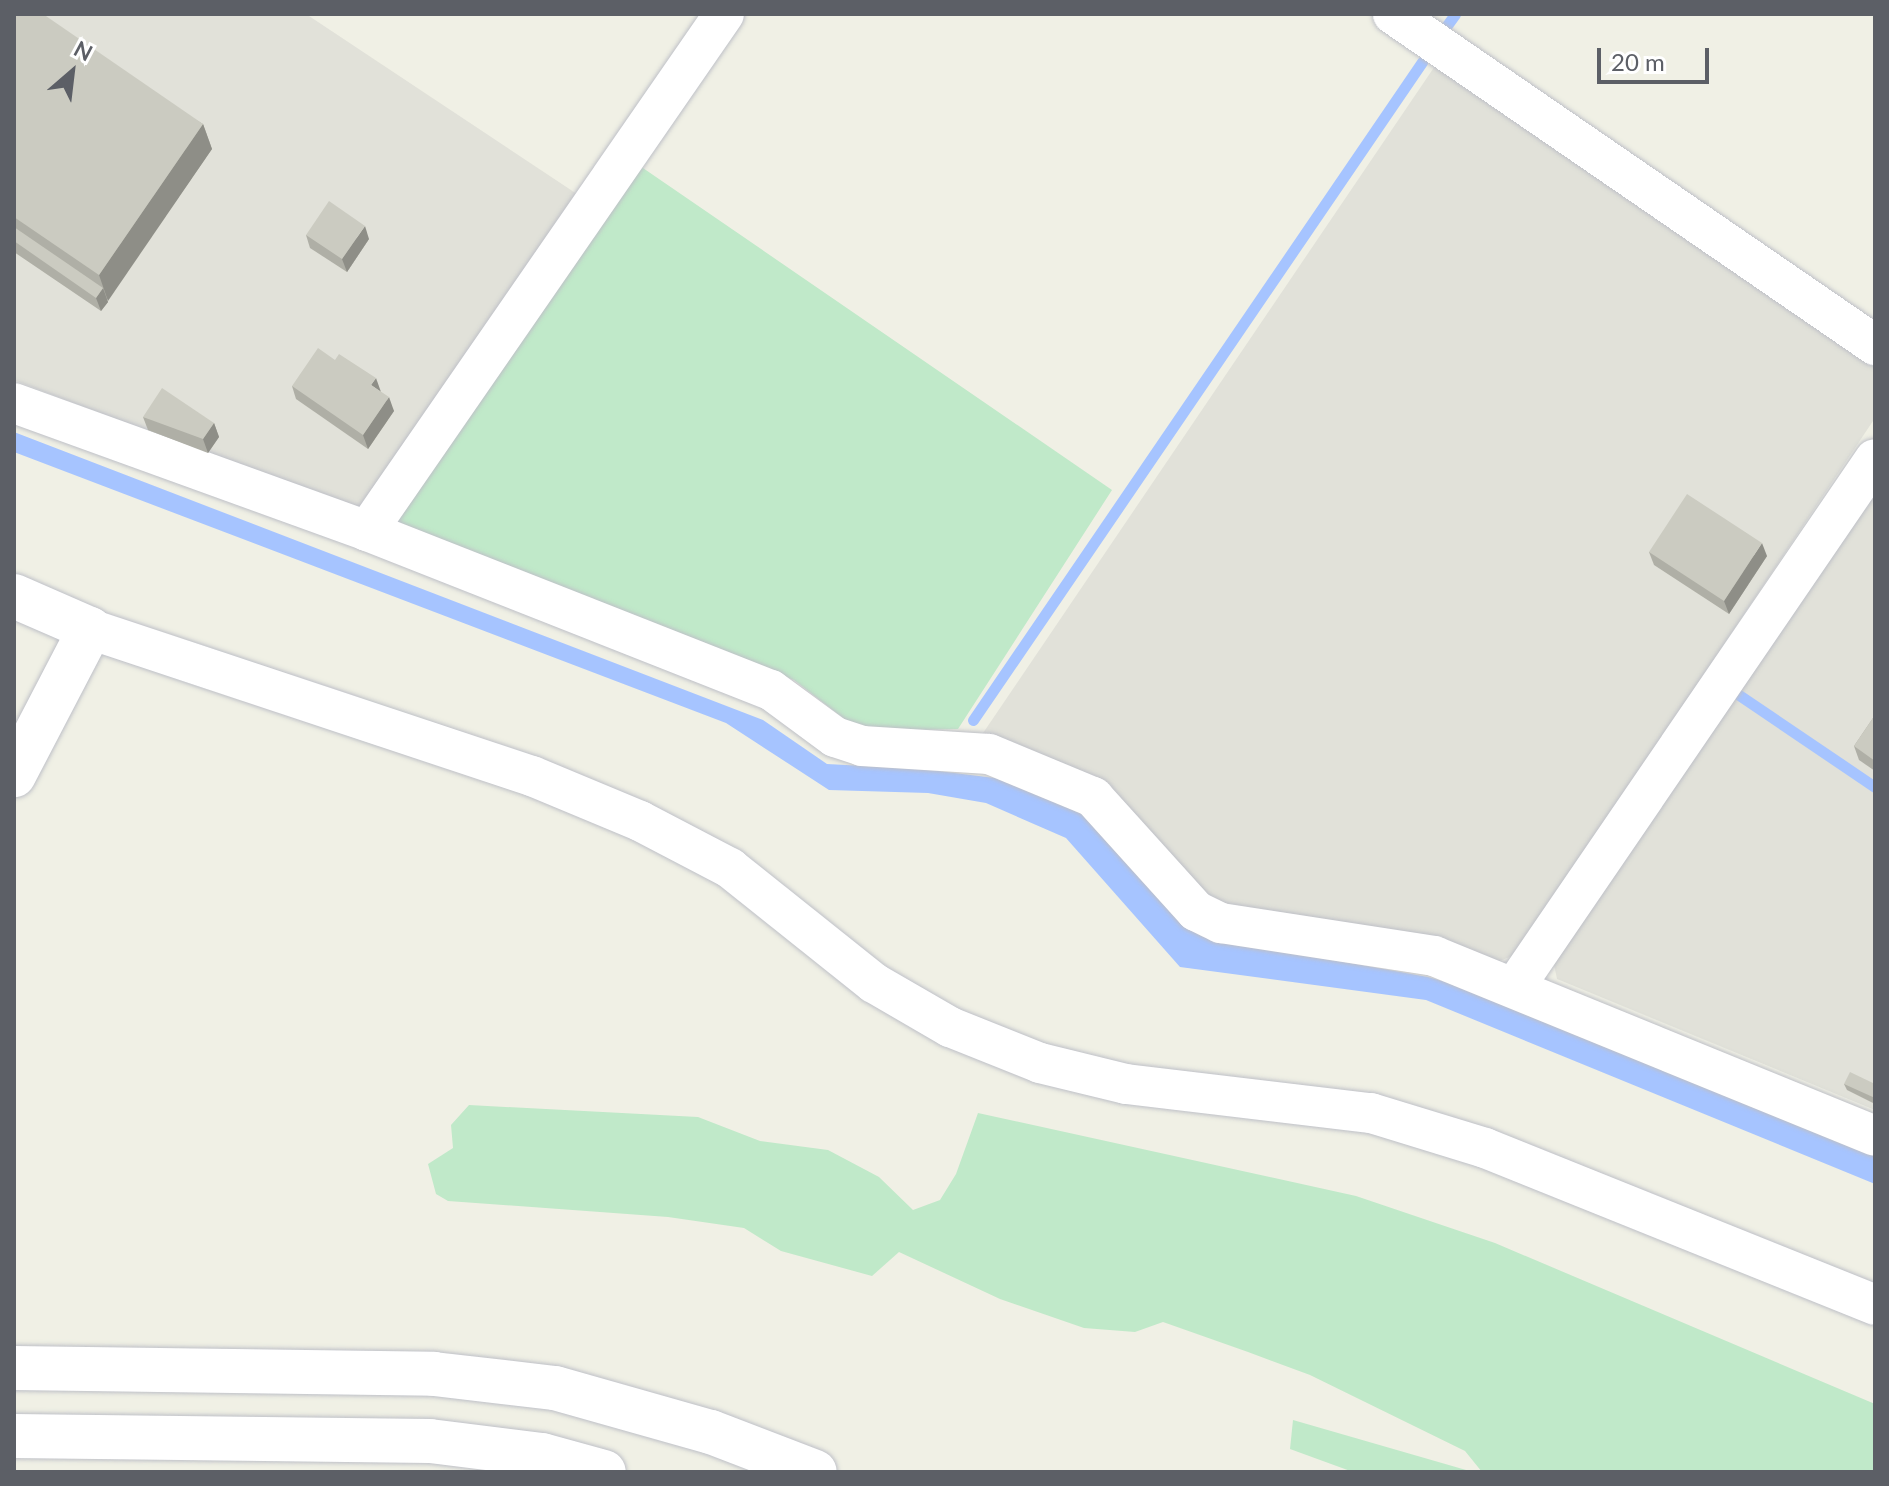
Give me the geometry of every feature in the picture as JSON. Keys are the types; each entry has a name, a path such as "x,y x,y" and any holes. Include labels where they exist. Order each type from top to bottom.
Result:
{"street":[{"path":"367,531 724,14"},
{"path":"1393,14 1875,345"},
{"path":"14,403 367,531 771,690 835,737 862,746 989,754 1093,797 1196,911 1221,923 1434,956 1875,1136"},
{"path":"1514,988 1875,459"},
{"path":"14,596 90,629 532,776 640,821 730,868 874,983 950,1027 1040,1063 1126,1084 1371,1113 1485,1148 1875,1305"},
{"path":"14,775 90,629"},
{"path":"14,1368 434,1374 555,1388 711,1432 815,1472"},
{"path":"14,1436 430,1441 542,1455 604,1472"}],"shaded area":[{"path":"35,14 306,14 586,200 375,503 353,510 14,380 14,45"},
{"path":"1437,63 1875,359 1875,418 1517,954 1492,964 1434,939 1215,902 979,739"},
{"path":"1875,481 1875,1110 1557,979 1554,965"}],"green space":[{"path":"640,166 1112,490 958,729 860,731 794,680 397,522"},
{"path":"469,1105 698,1117 760,1141 828,1150 879,1177 913,1210 940,1200 956,1174 978,1113 1356,1196 1495,1243 1875,1404 1875,1472 1482,1472 1465,1451 1310,1375 1163,1322 1135,1332 1084,1328 1000,1299 899,1252 872,1276 781,1251 744,1228 668,1217 448,1201 436,1194 428,1164 453,1148 451,1125"},
{"path":"1293,1420 1473,1472 1353,1472 1290,1449"}],"water":[{"path":"14,432 763,720 827,764 922,769 995,778 1081,811 1201,936 1428,977 1466,988 1875,1153 1875,1184 1426,1000 1180,967 1066,838 986,803 928,793 829,790 726,723 14,452"}],"building":[{"path":"14,14 43,14 203,124 99,275 14,217"},
{"path":"329,201 365,226 342,259 306,235"},
{"path":"14,227 103,288 96,298 14,241"},
{"path":"318,348 335,360 339,354 376,378 371,385 389,397 363,435 292,386"},
{"path":"162,388 214,423 203,439 143,417"},
{"path":"1687,494 1762,543 1724,601 1649,552"},
{"path":"1875,715 1875,761 1854,746"},
{"path":"1850,1072 1875,1084 1875,1098 1844,1084"}],"waterway":[{"path":"1445,28 1455,14"},
{"path":"973,720 1422,62"},
{"path":"1739,695 1875,787"}]}
